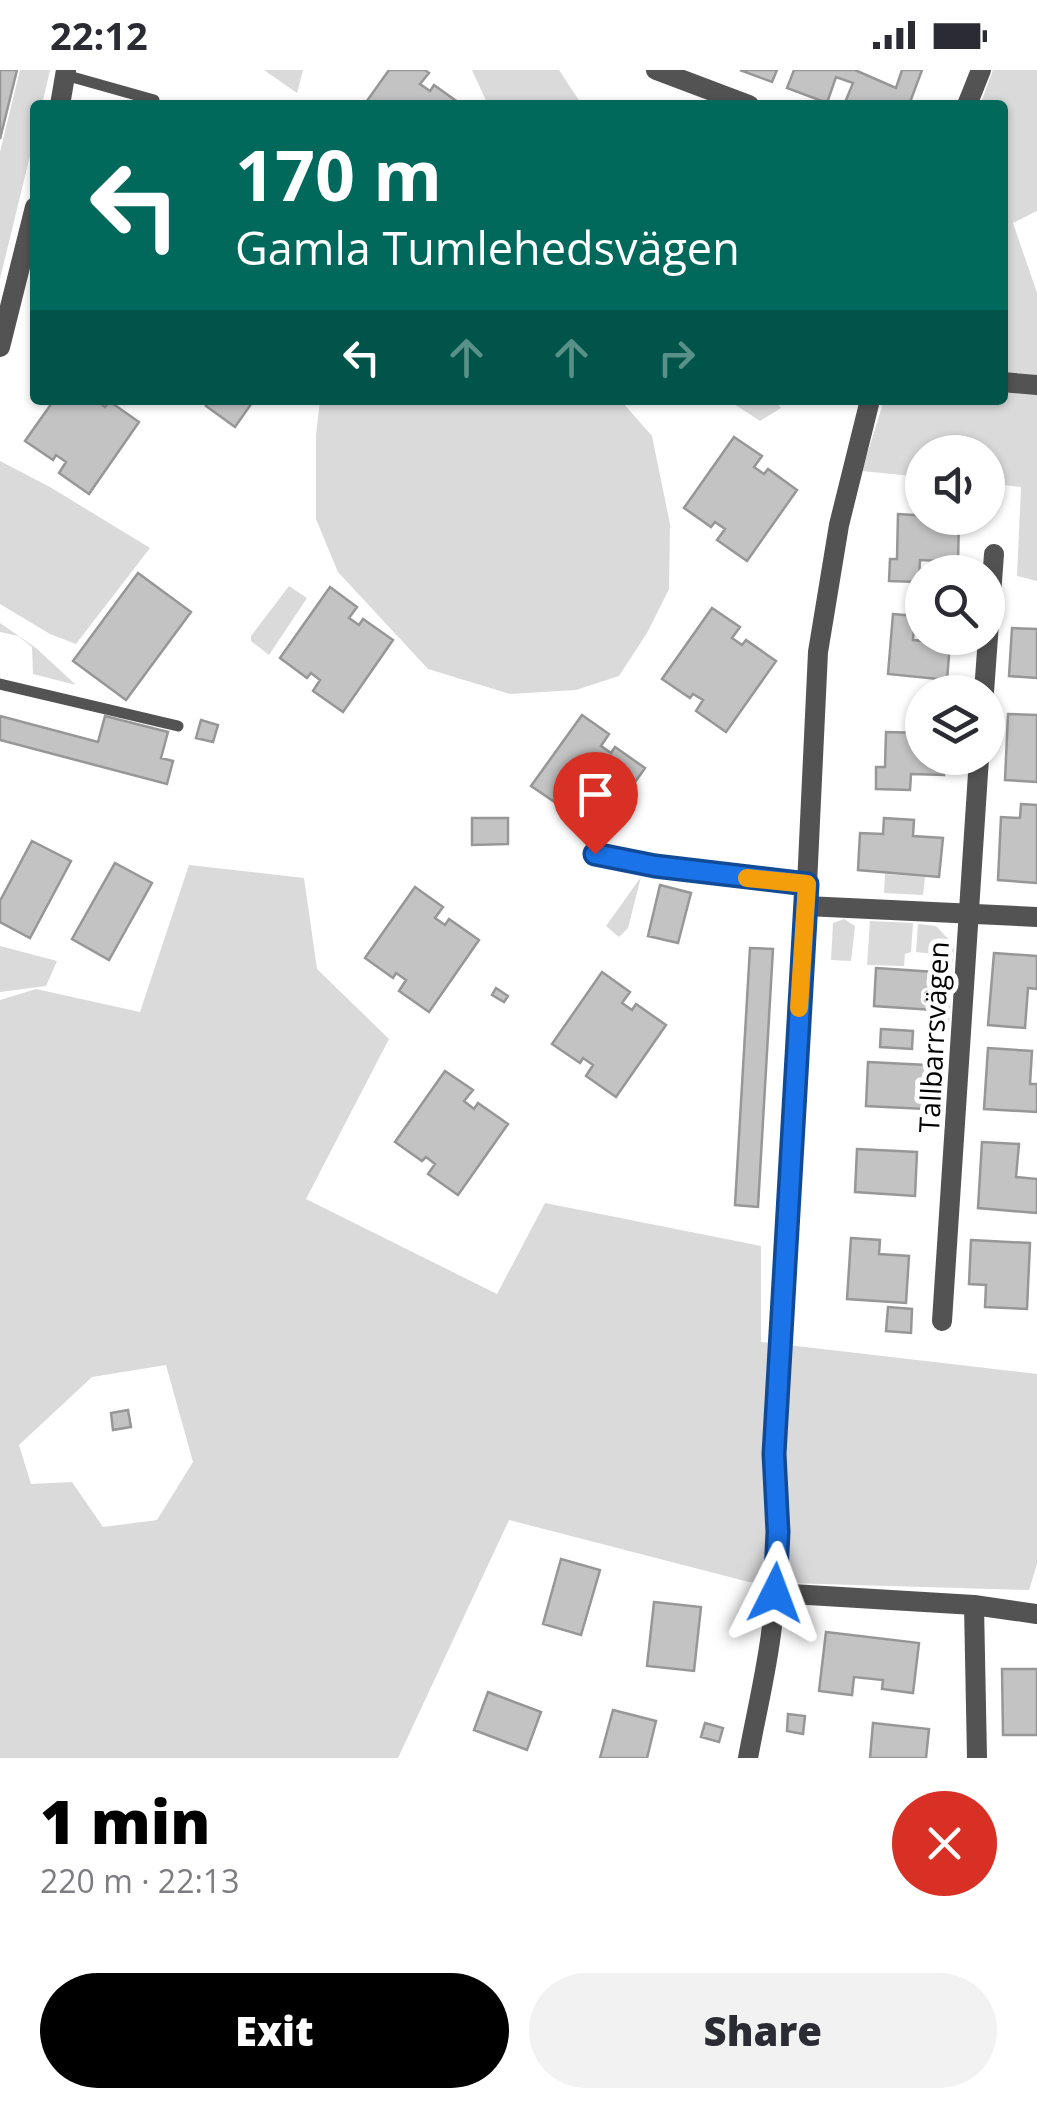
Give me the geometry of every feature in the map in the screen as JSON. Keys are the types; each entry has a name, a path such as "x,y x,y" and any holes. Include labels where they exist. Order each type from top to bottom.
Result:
{"street":[{"path":"656,70 736,100"},
{"path":"969,100 980,70"},
{"path":"61,100 66,72"},
{"path":"1,337 30,226"},
{"path":"1008,383 1037,385"},
{"path":"748,1758 775,1593 778,1532 774,1454 818,652 839,524 869,405"},
{"path":"985,675 994,554"},
{"name":"Tallbarrsvägen","path":"942,1321 978,775"},
{"path":"806,906 1037,917"},
{"path":"775,1593 974,1605 1037,1614"},
{"path":"974,1605 977,1758"}],"lane":[{"path":"66,72 154,100"},
{"path":"0,684 178,726"},
{"path":"595,854 655,866 807,884"}],"shaded area":[{"path":"20,70 50,70 43,100 30,100 30,156 0,279 0,152"},
{"path":"264,70 303,70 297,93"},
{"path":"472,70 559,70 579,100 486,100"},
{"path":"993,70 1037,70 1037,211 1013,223 1037,293 1037,581 1017,576 1021,487 1005,485 1005,435 905,435 905,475 862,471 882,405 1008,405 1008,100 982,100"},
{"path":"319,405 625,405 652,436 670,524 669,589 619,676 576,690 510,694 428,669 338,572 316,519"},
{"path":"736,405 781,408 760,421"},
{"path":"0,461 150,548 76,644 50,634 0,604"},
{"path":"289,586 307,598 269,655 251,641 251,636"},
{"path":"0,623 36,648 76,685 33,674 32,647 18,636 0,632"},
{"path":"189,865 304,878 317,969 389,1039 306,1199 497,1294 545,1203 761,1246 761,1342 1037,1374 1037,1564 1029,1590 749,1582 509,1520 398,1758 0,1758 0,1000 36,989 140,1012","holes":["166,1365 193,1462 157,1520 103,1527 72,1482 31,1484 19,1445 92,1377"]},
{"path":"885,874 925,877 923,895 884,893"},
{"path":"641,877 628,928 619,937 606,926"},
{"path":"844,919 855,926 851,961 831,960 833,923"},
{"path":"870,921 913,923 911,952 905,954 904,966 867,965"},
{"path":"918,924 936,926 954,945 949,1025 931,1023 940,955 916,952"},
{"path":"0,946 57,961 46,986 0,992"}],"building":[{"path":"0,70 17,70 0,139"},
{"path":"389,70 425,70 429,73 420,84 430,91 434,85 455,100 368,100"},
{"path":"740,70 777,70 772,82"},
{"path":"794,70 855,70 896,88 902,70 922,70 911,100 846,100 853,83 836,77 828,100 787,88"},
{"path":"50,405 115,405 139,422 89,494 59,473 66,462 56,455 53,460 25,441"},
{"path":"207,405 250,405 235,427"},
{"path":"734,437 762,456 754,467 764,474 768,469 797,490 747,561 717,540 725,529 715,522 711,527 684,508"},
{"path":"898,514 905,514 905,535 959,535 958,555 905,555 905,582 889,581 890,559 897,559"},
{"path":"138,573 191,612 126,700 73,661"},
{"path":"330,587 357,607 349,618 359,625 363,619 393,640 343,712 313,691 320,680 311,673 307,678 280,658"},
{"path":"712,608 740,627 732,638 742,645 746,640 776,661 726,732 696,711 703,700 693,694 690,698 662,679"},
{"path":"893,614 905,615 905,655 949,655 947,675 888,674"},
{"path":"1012,628 1037,629 1037,678 1009,676"},
{"path":"1008,714 1037,715 1037,782 1005,780"},
{"path":"582,715 609,734 601,746 611,753 615,747 645,768 595,839 565,818 572,808 562,801 559,805 531,786"},
{"path":"0,716 98,742 105,716 168,732 161,758 173,761 167,784 0,740"},
{"path":"201,720 218,725 213,742 196,738"},
{"path":"886,732 905,733 905,775 911,775 910,790 876,789 876,767 885,767"},
{"path":"1021,804 1037,805 1037,883 998,880 1001,817 1020,818"},
{"path":"472,818 508,818 508,844 472,845"},
{"path":"884,818 914,820 913,836 943,838 939,877 858,870 860,833 883,834"},
{"path":"32,841 71,861 30,938 0,922 0,901"},
{"path":"115,863 152,883 109,960 72,939"},
{"path":"660,885 691,893 678,943 648,936"},
{"path":"415,887 443,907 435,918 445,925 449,919 479,940 429,1012 399,991 406,980 396,973 393,978 365,958"},
{"path":"750,948 773,949 758,1207 735,1205"},
{"path":"994,953 1037,956 1037,989 1028,988 1025,1028 988,1025"},
{"path":"876,968 935,972 933,1010 874,1006"},
{"path":"602,972 630,992 622,1003 632,1010 636,1004 666,1025 616,1097 586,1076 593,1065 583,1058 580,1063 552,1044"},
{"path":"496,988 508,996 504,1002 492,995"},
{"path":"881,1029 913,1031 912,1049 880,1047"},
{"path":"988,1048 1032,1051 1030,1084 1037,1084 1037,1112 984,1109"},
{"path":"868,1062 927,1065 925,1109 866,1106"},
{"path":"445,1071 473,1090 464,1101 474,1109 478,1103 508,1124 458,1195 428,1174 435,1164 426,1157 422,1161 395,1142"},
{"path":"982,1142 1019,1144 1016,1177 1037,1179 1037,1213 978,1208"},
{"path":"857,1149 917,1152 915,1196 855,1192"},
{"path":"851,1238 880,1240 879,1254 909,1256 906,1303 847,1299"},
{"path":"971,1240 1030,1243 1027,1309 985,1307 986,1285 969,1284"},
{"path":"888,1307 912,1309 911,1333 886,1331"},
{"path":"128,1410 131,1427 113,1430 111,1413"},
{"path":"561,1559 600,1570 581,1635 543,1624"},
{"path":"654,1602 701,1607 694,1671 647,1666"},
{"path":"826,1632 919,1643 913,1693 882,1689 883,1680 854,1677 852,1695 819,1691"},
{"path":"1002,1669 1037,1669 1037,1735 1003,1735"},
{"path":"488,1692 541,1712 527,1750 474,1730"},
{"path":"613,1710 656,1721 647,1758 600,1758"},
{"path":"788,1714 805,1716 803,1734 787,1731"},
{"path":"705,1723 723,1728 719,1742 701,1737"},
{"path":"873,1723 929,1729 926,1758 870,1758"}],"slow traffic":[{"path":"747,878 807,884 799,1008"}],"route":[{"path":"595,854 655,866 807,884 774,1454 778,1532 775,1593"}]}
